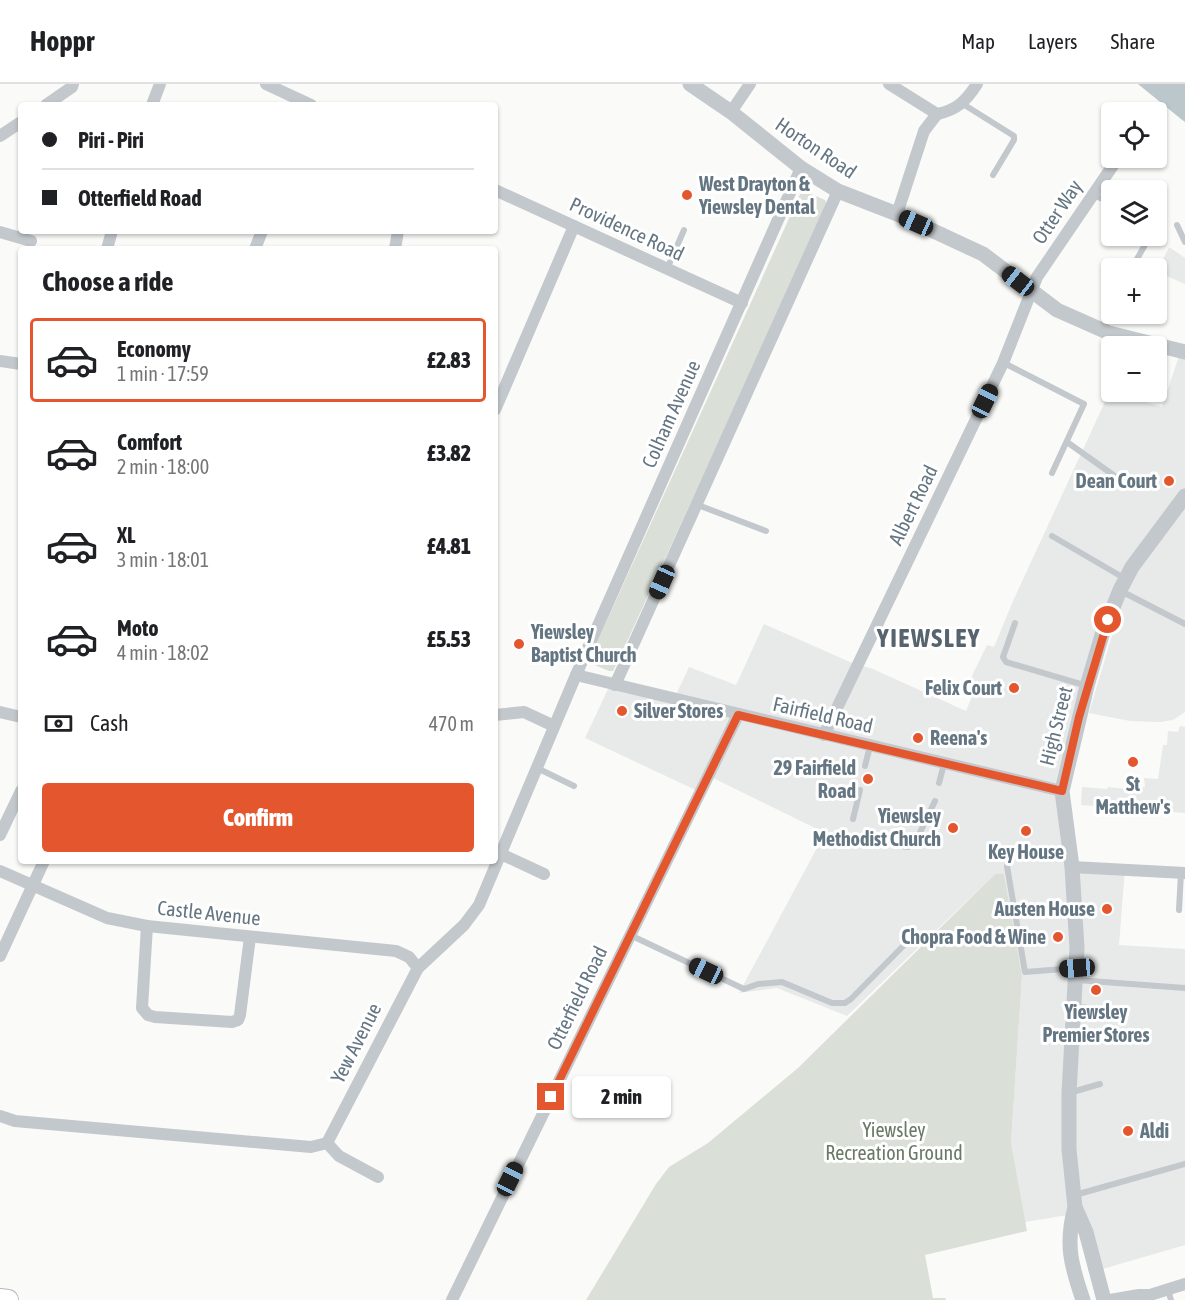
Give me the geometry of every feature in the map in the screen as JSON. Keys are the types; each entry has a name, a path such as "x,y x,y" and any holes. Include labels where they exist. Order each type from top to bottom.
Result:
{"main road":[{"path":"0,1299 9,1300"}],"street":[{"path":"50,102 73,84"},
{"path":"153,102 160,84"},
{"path":"266,84 305,102"},
{"name":"Horton Road","path":"690,84 731,112 801,168 838,191 897,214 983,254 1057,310 1097,329 1185,352"},
{"path":"731,112 750,84"},
{"path":"889,84 937,114 949,112 963,104 977,84"},
{"path":"897,214 924,131 937,114"},
{"path":"0,136 18,124"},
{"name":"Colham Avenue","path":"576,675 801,168"},
{"name":"Otter Way","path":"1030,291 1037,277 1111,168"},
{"name":"Providence Road","path":"498,191 742,303"},
{"path":"615,685 838,191"},
{"path":"498,403 574,226"},
{"path":"0,232 32,241"},
{"name":"Albert Road","path":"824,735 1003,363 1030,291"},
{"path":"0,361 18,364"},
{"name":"High Street","path":"1104,1300 1086,1232 1075,1201 1069,1149 1069,1093 1077,974 1072,867 1062,791 1087,686 1102,635 1122,584 1185,496"},
{"name":"Fairfield Road","path":"576,675 1062,791"},
{"name":"Yew Avenue","path":"498,861 576,675"},
{"path":"0,712 18,716"},
{"path":"498,715 524,712 554,726"},
{"name":"Otterfield Road","path":"452,1300 738,715"},
{"path":"0,835 18,797"},
{"path":"501,854 544,874"},
{"path":"0,956 43,864"},
{"name":"Yew Avenue","path":"327,1143 418,968 446,944 469,919 479,905 497,864"},
{"path":"1072,867 1183,873"},
{"name":"Castle Avenue","path":"0,871 107,918 147,926 396,951 409,957 418,968"},
{"path":"147,926 142,1008 148,1015 155,1017 232,1022 238,1020 250,937"},
{"path":"0,1116 15,1120 311,1147 327,1143 339,1156 378,1177"},
{"name":"High Street","path":"1075,1201 1069,1248 1073,1272 1083,1300"},
{"path":"1110,1300 1139,1295 1147,1298 1169,1295 1185,1284"}],"lane":[{"path":"963,104 1014,136 1014,140 993,175"},
{"path":"1092,195 1101,199"},
{"path":"1177,225 1185,242"},
{"path":"666,270 684,230"},
{"path":"1003,363 1084,404 1052,473"},
{"path":"1067,441 1126,484"},
{"path":"698,505 766,531"},
{"path":"1052,536 1185,624"},
{"path":"1015,623 1003,657 1006,662 1087,686"},
{"path":"865,766 870,746"},
{"path":"939,783 944,764"},
{"path":"536,768 574,786"},
{"path":"853,819 860,790"},
{"path":"901,846 908,847 916,841 935,801"},
{"path":"1007,866 1025,972 1077,974 1185,988"},
{"path":"1179,910 1183,873"},
{"path":"629,935 744,989 758,984 782,982 839,1004 851,999 910,939"},
{"path":"1075,1006 1121,1010"},
{"path":"1069,1093 1100,1084"},
{"path":"1075,1201 1185,1164"}],"shaded area":[{"path":"1138,84 1185,84 1185,122 1167,108 1167,102 1160,102"},
{"path":"1169,247 1185,258 1185,284 1167,276 1167,258 1164,258"},
{"path":"1181,350 1185,351 1185,493 1130,566 1062,792 1071,887 1074,1214 1025,1222 1011,1143 1022,976 1004,874 995,874 847,1016 777,988 739,993 825,833 713,778 704,794 585,738 609,687 673,701 689,667 736,685 764,624 966,711 973,694 965,690 987,645 994,647 1105,402 1146,402 1162,407 1164,402 1167,402 1167,392"},
{"path":"1185,499 1185,712 1173,720 1160,722 1130,721 1089,713 1126,588"},
{"path":"1180,726 1185,727 1185,813 1081,805 1082,787 1127,789 1128,786 1145,787 1144,778 1158,779 1163,745 1167,745 1168,731 1178,732"},
{"path":"1075,865 1125,868 1119,945 1185,949 1185,1245 1089,1273 1075,1193"}],"green space":[{"path":"804,191 825,200 827,205 613,671 590,663 589,660 801,192"},
{"name":"Yiewsley Recreation Ground","path":"995,874 1004,874 1022,976 1011,1143 1027,1231 925,1255 933,1298 945,1298 946,1300 586,1300 656,1184 669,1167 708,1143 798,1068"}],"place":[{"name":"West Drayton & Yiewsley Dental","path":"687,195"},
{"name":"Dean Court","path":"1169,481"},
{"name":"Yiewsley Baptist Church","path":"519,644"},
{"name":"Felix Court","path":"1014,688"},
{"name":"Silver Stores","path":"622,711"},
{"name":"Reena's","path":"918,738"},
{"name":"St Matthew's","path":"1133,762"},
{"name":"29 Fairfield Road","path":"868,779"},
{"name":"Yiewsley Methodist Church","path":"953,828"},
{"name":"Key House","path":"1026,831"},
{"name":"Austen House","path":"1107,909"},
{"name":"Chopra Food & Wine","path":"1058,937"},
{"name":"Yiewsley Premier Stores","path":"1096,990"},
{"name":"Aldi","path":"1128,1131"}],"district":[{"name":"YIEWSLEY","path":"929,638"}],"route":[{"path":"551,1097 738,715 1062,791 1079,717 1108,620"}]}
